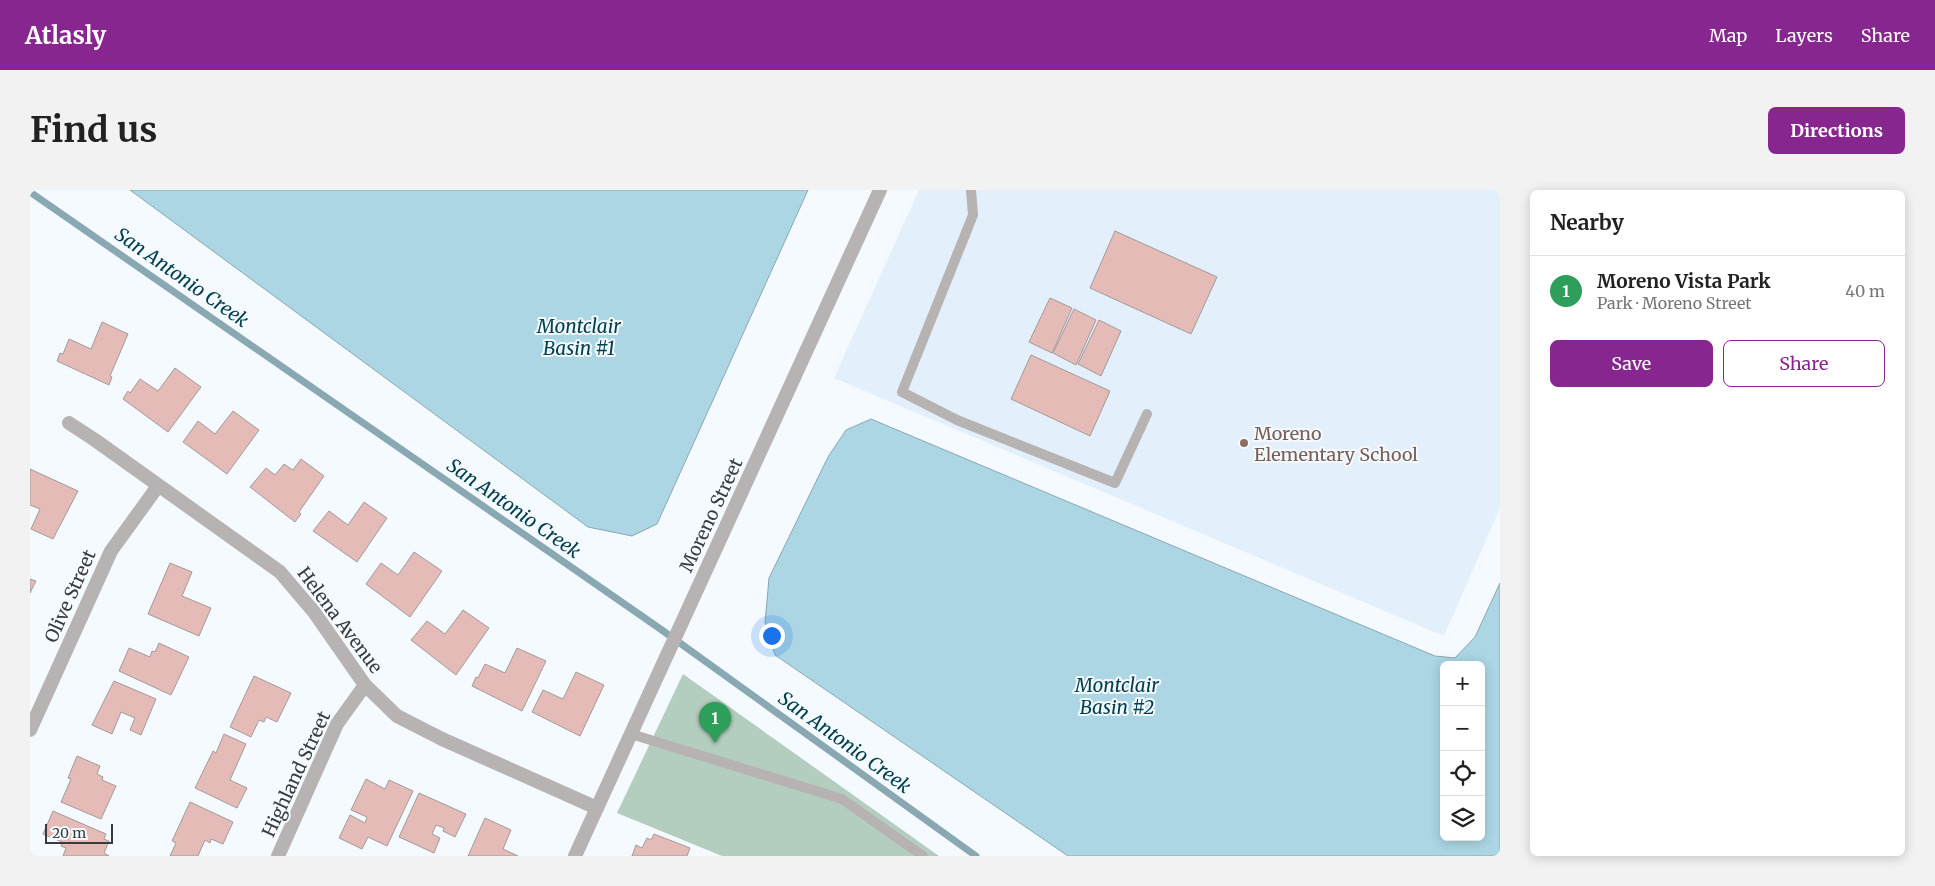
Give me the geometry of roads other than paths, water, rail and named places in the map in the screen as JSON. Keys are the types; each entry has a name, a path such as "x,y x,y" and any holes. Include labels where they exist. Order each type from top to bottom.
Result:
{"street":[{"name":"Moreno Street","path":"576,856 880,190"},
{"name":"Helena Avenue","path":"69,423 280,572 314,612 366,685 397,716 442,739 597,808"},
{"name":"Olive Street","path":"30,730 111,550 158,486"},
{"name":"Highland Street","path":"278,856 337,724 366,685"}],"lane":[{"path":"971,190 973,215 902,392 958,420 1116,483 1147,414"},
{"path":"631,734 842,799 923,856"}],"water":[{"name":"Montclair Basin #1","path":"130,190 808,190 657,524 632,536 588,527"},
{"name":"Montclair Basin #2","path":"871,419 1435,656 1455,658 1475,637 1500,583 1500,856 1068,856 775,655 765,623 769,578 828,457 846,430"}],"waterway":[{"name":"San Antonio Creek","path":"30,192 659,628 976,856"}],"place":[{"name":"Moreno Elementary School","path":"1244,443"},
{"name":"Moreno Vista Park","path":"715,743"}]}
